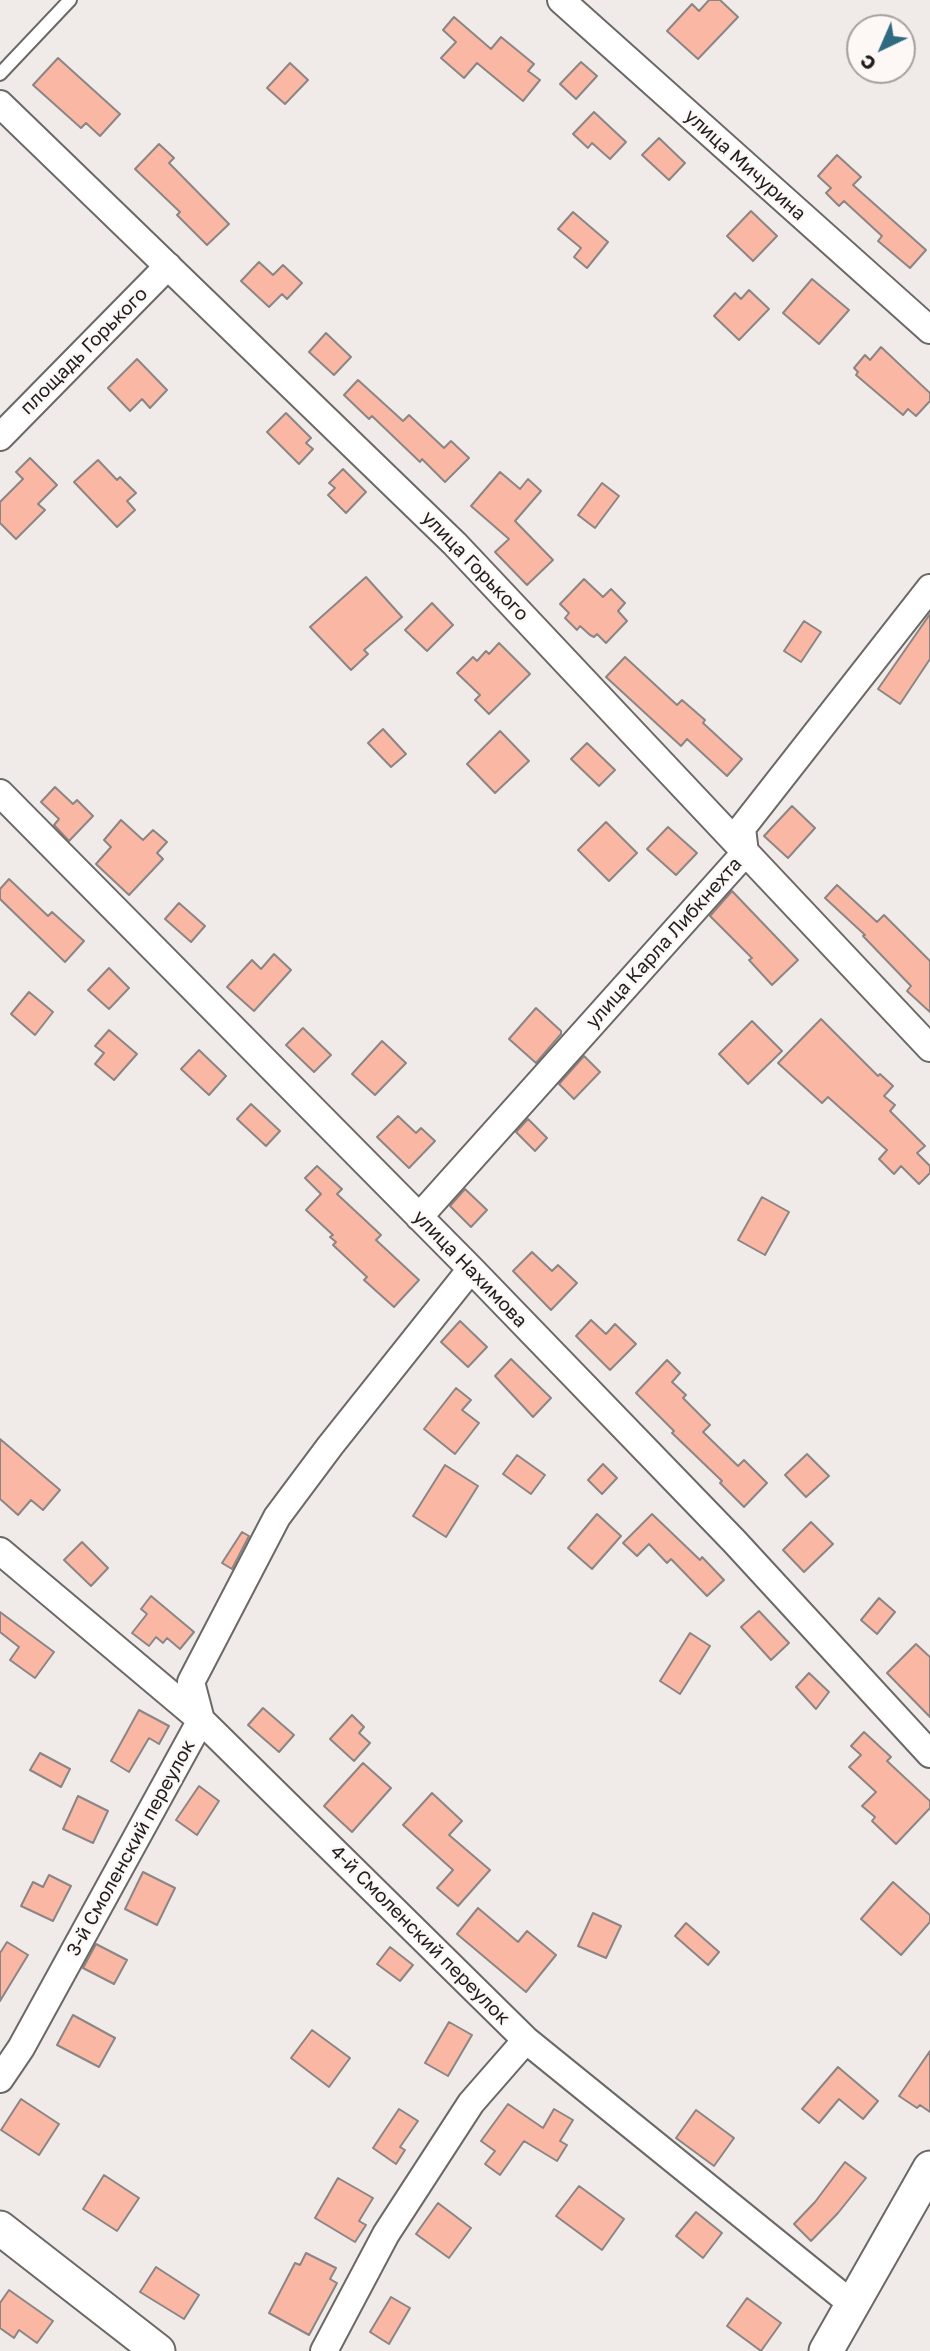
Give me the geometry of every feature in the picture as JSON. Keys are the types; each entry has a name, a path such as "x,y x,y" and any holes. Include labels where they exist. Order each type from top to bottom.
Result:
{"street":[{"name":"улица Мичурина","path":"561,0 930,330"},
{"name":"улица Горького","path":"0,104 455,544 930,1048"},
{"name":"площадь Горького","path":"0,437 168,266"},
{"name":"улица Карла Либкнехта","path":"419,1217 745,853 742,828 930,587"},
{"name":"улица Нахимова","path":"0,793 471,1269 734,1541 930,1754"},
{"name":"3-й Смоленский переулок","path":"0,2079 22,2048 201,1720 191,1682 277,1517 471,1269"},
{"name":"4-й Смоленский переулок","path":"0,1551 201,1720 526,2040 852,2304"},
{"path":"324,2351 386,2234 414,2190 471,2104 526,2040"},
{"path":"826,2351 929,2174"},
{"path":"0,2228 158,2351"}],"lane":[{"path":"0,74 70,0"}],"building":[{"path":"709,0 720,0 738,17 698,59 667,31 692,4 699,11"},
{"path":"454,17 491,49 501,37 534,64 528,71 540,80 523,101 477,63 464,78 441,58 456,42 443,30"},
{"path":"58,58 120,114 100,136 86,123 81,128 33,85"},
{"path":"581,62 597,76 576,99 560,84"},
{"path":"290,63 308,80 285,104 267,88"},
{"path":"594,112 626,142 610,159 592,143 588,148 573,134"},
{"path":"659,138 685,163 669,180 642,155"},
{"path":"159,144 174,158 169,163 229,224 207,245 177,215 180,212 135,169"},
{"path":"837,155 861,177 853,185 926,250 910,268 878,241 882,236 844,201 839,206 826,193 831,188 818,176"},
{"path":"751,211 777,236 753,261 727,236"},
{"path":"573,212 608,242 587,268 574,257 581,248 558,229"},
{"path":"259,262 273,275 283,265 302,283 287,299 282,294 269,307 241,281"},
{"path":"812,279 849,310 819,344 783,313"},
{"path":"749,290 769,309 739,340 714,316 735,293 741,299"},
{"path":"326,333 351,357 334,375 309,352"},
{"path":"881,347 930,393 930,401 916,416 908,409 903,415 856,375 858,372 854,368 865,355 870,360"},
{"path":"137,359 167,390 150,408 142,399 130,411 108,388"},
{"path":"358,380 403,421 409,415 444,448 451,441 469,458 445,482 422,459 420,462 372,416 369,419 344,395"},
{"path":"286,413 311,438 306,443 313,449 299,464 267,432"},
{"path":"30,458 57,485 38,504 45,510 16,539 0,523 0,502 23,479 16,472"},
{"path":"98,460 117,480 120,477 136,493 127,501 135,510 117,527 74,482"},
{"path":"343,469 366,492 346,513 328,495 335,488 329,483"},
{"path":"500,472 520,489 528,479 541,491 515,521 553,560 527,585 495,552 509,539 471,506"},
{"path":"602,483 619,496 595,528 578,515"},
{"path":"366,577 402,617 364,650 368,654 351,670 310,627"},
{"path":"584,579 603,597 611,589 625,603 618,611 627,621 606,643 597,634 594,637 580,626 577,630 565,618 569,613 560,604"},
{"path":"432,603 453,625 427,651 405,630"},
{"path":"930,614 930,659 900,704 878,689"},
{"path":"804,621 821,632 801,662 784,651"},
{"path":"499,643 530,674 489,714 475,700 480,695 457,673 473,657 477,661 486,651 489,654"},
{"path":"625,657 677,705 682,700 705,720 703,723 742,759 727,776 687,739 681,746 606,677"},
{"path":"383,729 406,754 391,767 368,743"},
{"path":"500,731 529,761 495,793 467,764"},
{"path":"587,743 615,770 599,786 571,759"},
{"path":"55,787 73,804 77,800 93,816 69,841 54,825 59,819 41,802"},
{"path":"792,806 815,828 788,858 764,836"},
{"path":"121,820 143,840 153,830 167,842 157,853 163,859 129,895 96,864 111,847 104,840"},
{"path":"606,822 637,853 609,881 578,850"},
{"path":"668,827 697,853 676,875 647,849"},
{"path":"9,879 48,916 52,912 84,941 65,962 0,899 0,889"},
{"path":"837,885 877,922 884,915 930,961 930,1012 907,991 911,986 863,936 865,935 825,898"},
{"path":"732,891 798,960 772,985 749,960 752,958 710,916"},
{"path":"179,903 205,926 191,942 165,919"},
{"path":"274,954 291,970 254,1011 227,987 252,960 261,969"},
{"path":"109,968 129,988 109,1009 88,990"},
{"path":"29,992 53,1012 35,1035 11,1014"},
{"path":"536,1008 561,1034 536,1063 509,1039"},
{"path":"821,1019 878,1076 880,1074 893,1086 884,1096 895,1105 890,1111 925,1146 917,1153 930,1166 930,1173 919,1184 901,1166 894,1174 879,1159 887,1150 828,1097 822,1103 778,1063"},
{"path":"752,1021 782,1051 748,1084 719,1054"},
{"path":"303,1028 331,1055 314,1072 286,1045"},
{"path":"109,1030 137,1054 114,1080 95,1064 104,1053 95,1046"},
{"path":"382,1041 406,1063 375,1095 352,1074"},
{"path":"199,1050 226,1076 209,1095 181,1069"},
{"path":"584,1056 600,1072 574,1099 559,1084"},
{"path":"251,1104 280,1131 266,1146 237,1119"},
{"path":"398,1116 416,1133 421,1128 435,1141 409,1168 377,1137"},
{"path":"528,1119 547,1138 535,1151 516,1132"},
{"path":"317,1166 342,1189 337,1194 381,1235 376,1240 419,1280 394,1307 364,1280 367,1277 333,1245 336,1242 330,1237 333,1235 306,1210 321,1194 305,1178"},
{"path":"465,1189 487,1210 471,1227 450,1206"},
{"path":"762,1197 789,1212 765,1255 738,1240"},
{"path":"532,1252 552,1271 558,1265 577,1283 551,1310 513,1271"},
{"path":"591,1320 606,1334 615,1324 636,1344 610,1370 576,1336"},
{"path":"460,1321 487,1347 468,1367 441,1342"},
{"path":"511,1359 551,1398 533,1417 495,1376"},
{"path":"667,1360 680,1373 672,1382 686,1395 683,1398 710,1425 703,1432 738,1466 744,1460 767,1483 744,1507 636,1393"},
{"path":"456,1388 471,1400 462,1410 479,1423 455,1454 424,1429"},
{"path":"0,1439 60,1490 43,1510 31,1500 18,1515 0,1499"},
{"path":"807,1454 829,1476 806,1497 785,1475"},
{"path":"517,1455 545,1475 531,1494 503,1474"},
{"path":"603,1464 617,1478 602,1494 588,1480"},
{"path":"445,1465 478,1486 446,1537 413,1516"},
{"path":"597,1514 621,1536 592,1569 568,1548"},
{"path":"652,1514 724,1580 707,1596 671,1559 667,1563 649,1544 637,1556 623,1543"},
{"path":"811,1522 833,1544 804,1572 783,1550"},
{"path":"242,1532 249,1536 232,1569 222,1563"},
{"path":"82,1542 108,1568 91,1586 64,1560"},
{"path":"151,1596 194,1632 180,1649 167,1638 163,1643 156,1637 149,1646 132,1633 147,1614 141,1609"},
{"path":"879,1598 895,1612 877,1634 861,1620"},
{"path":"759,1611 789,1643 771,1660 741,1627"},
{"path":"0,1612 54,1652 35,1678 10,1660 19,1647 0,1632"},
{"path":"690,1633 710,1646 680,1694 660,1681"},
{"path":"916,1644 930,1657 930,1717 887,1673"},
{"path":"809,1673 829,1692 816,1709 796,1687"},
{"path":"263,1708 294,1735 279,1752 248,1725"},
{"path":"139,1710 169,1726 159,1744 149,1738 129,1772 111,1761"},
{"path":"352,1715 364,1727 359,1733 370,1743 354,1761 330,1739"},
{"path":"864,1732 891,1757 887,1761 930,1801 930,1808 896,1844 872,1821 875,1817 862,1806 876,1792 849,1767 861,1755 851,1746"},
{"path":"40,1753 70,1769 61,1787 30,1770"},
{"path":"363,1763 391,1788 352,1832 324,1806"},
{"path":"199,1786 219,1801 197,1835 176,1820"},
{"path":"432,1793 462,1821 449,1835 490,1870 458,1906 437,1888 453,1870 403,1825"},
{"path":"78,1796 108,1811 93,1843 63,1829"},
{"path":"143,1872 175,1888 157,1925 125,1909"},
{"path":"49,1875 71,1886 53,1921 21,1906 33,1882 43,1887"},
{"path":"893,1882 930,1915 930,1922 901,1955 861,1919"},
{"path":"478,1908 518,1942 527,1931 556,1955 526,1992 457,1934"},
{"path":"593,1913 621,1926 606,1958 578,1946"},
{"path":"686,1923 719,1952 708,1965 675,1936"},
{"path":"7,1942 28,1955 0,2001 0,1953"},
{"path":"96,1944 127,1960 114,1984 83,1968"},
{"path":"390,1947 413,1965 400,1981 377,1964"},
{"path":"73,2015 115,2038 99,2067 57,2045"},
{"path":"449,2022 472,2035 448,2076 425,2063"},
{"path":"312,2030 350,2058 329,2087 291,2058"},
{"path":"930,2051 930,2112 920,2105 917,2108 899,2096"},
{"path":"838,2067 878,2101 863,2119 839,2099 819,2123 802,2109"},
{"path":"21,2099 59,2124 39,2155 1,2130"},
{"path":"508,2104 543,2128 554,2109 573,2120 560,2141 567,2145 557,2161 524,2141 500,2175 485,2164 495,2151 481,2141"},
{"path":"399,2109 418,2121 400,2147 405,2150 396,2164 373,2148"},
{"path":"696,2110 734,2138 714,2166 676,2138"},
{"path":"845,2162 866,2178 811,2241 794,2224 815,2202"},
{"path":"104,2175 139,2198 117,2231 83,2209"},
{"path":"338,2178 373,2198 359,2221 366,2225 355,2242 315,2218"},
{"path":"579,2186 624,2219 602,2250 556,2216"},
{"path":"438,2203 471,2228 449,2258 416,2234"},
{"path":"696,2212 722,2233 703,2258 676,2236"},
{"path":"306,2253 336,2268 330,2279 337,2283 309,2335 269,2313 295,2263 300,2265"},
{"path":"156,2267 199,2295 184,2319 140,2292"},
{"path":"9,2290 53,2321 37,2343 19,2330 14,2338 0,2328 0,2303"},
{"path":"391,2297 410,2308 389,2344 370,2332"},
{"path":"747,2298 781,2323 761,2351 727,2326"}]}
